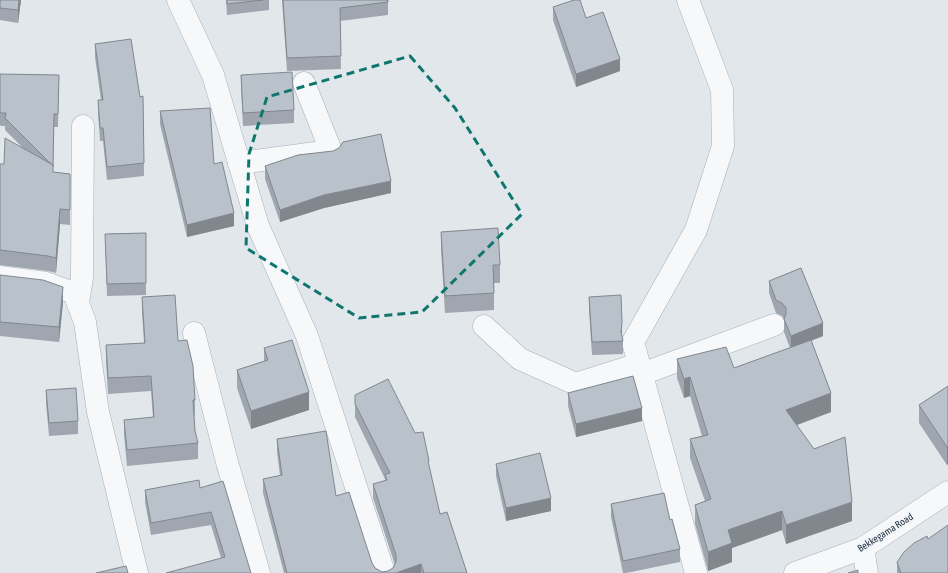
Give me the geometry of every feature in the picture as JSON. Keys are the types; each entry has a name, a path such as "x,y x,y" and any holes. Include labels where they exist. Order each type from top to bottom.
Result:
{"street":[{"path":"178,0 213,75 258,226 307,336 384,573"},
{"path":"688,0 722,90 723,146 696,230 633,342 696,573"},
{"path":"239,163 331,151 304,83"},
{"path":"78,303 82,277 83,126"},
{"path":"0,277 46,282 74,293 85,322 98,412 137,573"},
{"path":"484,326 520,359 576,384 641,369 774,325"},
{"path":"194,333 227,462 258,573"},
{"name":"Bekkegama Road","path":"795,573 863,548 948,492"},
{"path":"863,548 867,573"}],"highlighted area":[{"path":"410,56 455,108 522,214 422,312 359,318 246,248 249,154 267,97"}],"building":[{"path":"0,0 19,0 18,10 0,8"},
{"path":"227,0 263,0 227,4"},
{"path":"283,0 388,0 388,2 340,8 341,56 287,58"},
{"path":"574,0 580,0 586,18 603,12 620,59 576,74 553,7"},
{"path":"131,39 140,97 143,96 144,163 107,167 103,128 100,128 98,100 103,100 95,44"},
{"path":"292,72 294,110 243,113 241,75"},
{"path":"0,74 59,75 58,114 54,114 53,167 53,165 5,118 6,113 0,112"},
{"path":"210,108 214,164 222,162 234,213 187,225 160,111"},
{"path":"381,134 391,181 324,195 280,210 265,166 298,155 333,151 339,148 343,142"},
{"path":"5,138 53,165 53,172 70,174 70,210 60,209 56,258 0,250 0,164 4,164"},
{"path":"498,228 500,265 493,265 494,293 445,296 441,232"},
{"path":"146,233 146,283 107,284 105,234"},
{"path":"801,268 823,323 791,336 784,319 786,308 782,303 776,300 769,281"},
{"path":"0,275 43,280 63,287 59,327 0,322"},
{"path":"175,295 178,341 187,340 193,366 195,431 198,443 127,450 124,420 154,417 151,376 108,378 106,345 145,343 142,297"},
{"path":"621,295 621,332 623,341 592,342 589,297"},
{"path":"292,340 309,392 251,411 237,370 268,360 264,348"},
{"path":"811,340 831,393 786,410 814,449 845,437 852,502 786,525 782,511 728,530 732,543 708,552 695,505 711,499 690,439 708,435 690,377 684,379 677,359 726,347 734,368"},
{"path":"633,376 642,408 576,424 568,393"},
{"path":"388,379 415,433 423,432 440,514 447,512 467,573 424,573 421,564 396,573 287,573 263,479 282,475 277,439 326,431 336,496 349,492 372,563 375,568 382,572 393,568 396,562 396,555 373,484 387,480 385,474 390,473 355,404 355,395"},
{"path":"948,386 948,446 947,447 919,405"},
{"path":"76,388 78,421 49,423 46,390"},
{"path":"540,453 551,498 506,508 496,464"},
{"path":"199,480 200,488 223,481 251,573 166,573 225,557 211,512 151,523 145,490"},
{"path":"664,493 670,520 672,519 680,549 623,561 611,504"},
{"path":"948,525 948,573 901,573 897,562 904,552 914,543 927,536 928,539"},
{"path":"126,566 128,573 96,573"},
{"path":"858,570 858,573 848,573"}]}
